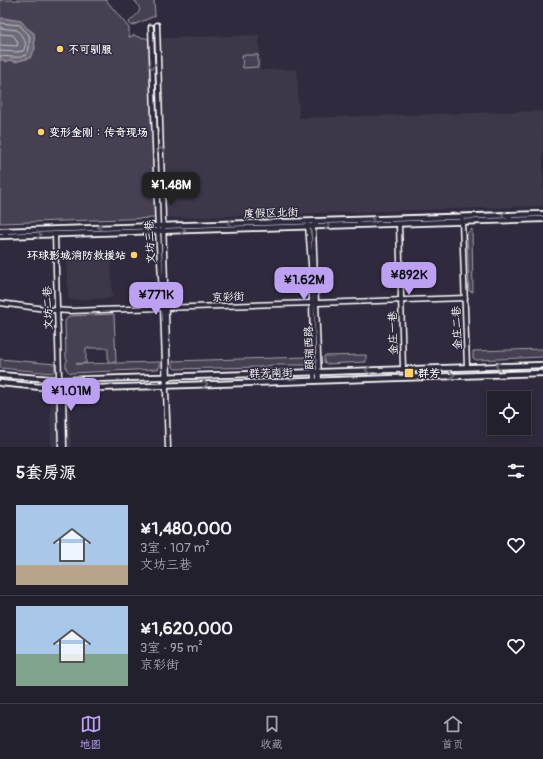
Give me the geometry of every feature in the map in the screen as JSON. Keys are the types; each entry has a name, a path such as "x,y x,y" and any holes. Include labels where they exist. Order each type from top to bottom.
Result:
{"main road":[{"name":"度假区北街","path":"475,219 543,214"},
{"name":"度假区北街","path":"0,236 399,224 449,219"},
{"name":"度假区北街","path":"0,231 316,220 543,219"},
{"name":"群芳南街","path":"0,375 60,380 543,365"},
{"name":"群芳南街","path":"0,383 61,388 543,373"}],"street":[{"name":"文坊三巷","path":"157,25 161,225 158,231 165,308"},
{"name":"文坊三巷","path":"151,27 161,225 164,231 168,447"},
{"name":"金庄二巷","path":"462,219 467,367"},
{"name":"颐瑞西路","path":"311,227 316,220"},
{"name":"颐瑞西路","path":"307,221 311,227 315,303 316,381"},
{"name":"金庄一巷","path":"399,224 403,369"},
{"name":"文坊二巷","path":"55,234 61,388"},
{"name":"京彩街","path":"0,304 57,311 465,298"},
{"path":"61,388 61,447"},
{"path":"61,388 64,447"}],"shaded area":[{"path":"0,0 106,0 129,28 129,37 134,35 149,40 156,218 0,223"},
{"path":"134,0 154,0 155,16 131,26 129,22 139,12 139,7"},
{"path":"259,35 260,70 297,69 299,118 543,111 543,206 166,218 160,41 162,38"},
{"path":"242,55 258,55 258,67 243,68"},
{"path":"472,229 473,292 469,291 467,233"},
{"path":"111,250 112,298 70,300 68,298 66,252"},
{"path":"114,314 116,362 108,362 108,348 86,348 86,363 76,364 160,362 160,367 158,369 70,373 66,369 66,362 68,360 66,359 65,321 69,316"},
{"path":"543,349 543,357 476,360 473,358 473,351"},
{"path":"366,355 366,362 327,364 324,362 324,356"},
{"path":"308,357 308,362 306,365 175,369 173,367 173,361"},
{"path":"0,359 55,364 55,371 52,373 0,368"},
{"path":"50,395 69,395 71,447 51,447"}],"water":[{"path":"3,18 21,21 34,33 35,49 30,58 15,62 11,60 6,62 0,60 0,19"}],"place":[{"name":"不可驯服","path":"60,49"},
{"name":"变形金刚：传奇现场","path":"41,132"},
{"name":"环球影城消防救援站","path":"134,255"},
{"name":"群芳","path":"409,373"}]}
